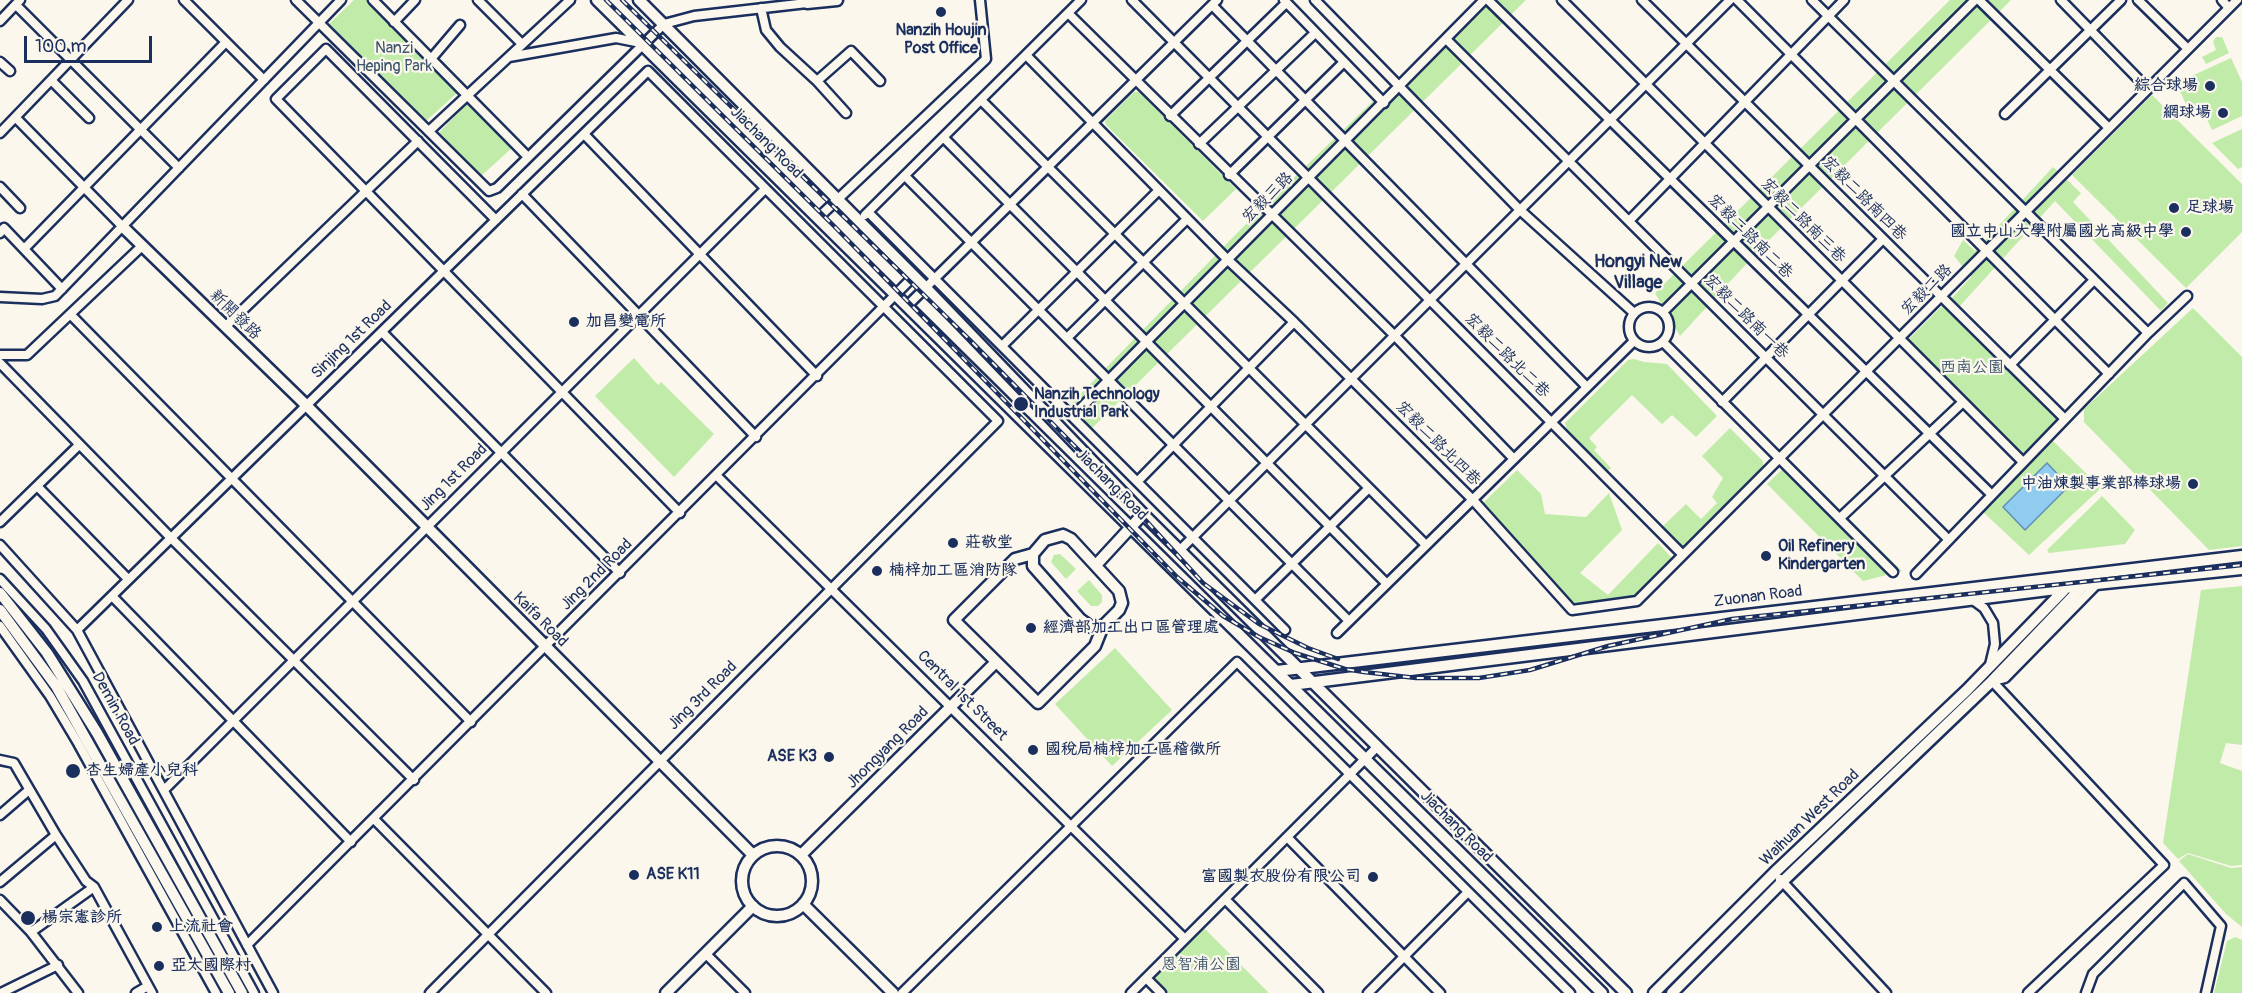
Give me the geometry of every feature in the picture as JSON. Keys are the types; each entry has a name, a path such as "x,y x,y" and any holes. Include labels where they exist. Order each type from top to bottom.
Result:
{"street":[{"path":"0,133 128,0"},
{"path":"184,0 264,80"},
{"path":"296,0 489,191 496,188 664,24 694,16 808,1 837,0"},
{"path":"0,297 49,298 62,289 341,0"},
{"path":"372,0 528,157"},
{"path":"394,22 415,0"},
{"path":"478,0 522,44"},
{"path":"429,131 570,0"},
{"name":"Jiachang Road","path":"597,0 1602,993"},
{"name":"Jiachang Road","path":"639,0 926,288 1143,514 1626,993"},
{"path":"819,217 986,59 980,0"},
{"path":"859,222 1082,0"},
{"name":"宏毅二路北二巷","path":"1132,0 1683,555"},
{"path":"1315,0 1520,210 1634,313"},
{"name":"宏毅三路","path":"1073,416 1486,0"},
{"name":"宏毅二路南二巷","path":"1486,0 1992,495"},
{"name":"宏毅二路南三巷","path":"1562,0 2023,462"},
{"name":"宏毅二路南四巷","path":"1642,0 2065,419"},
{"path":"1180,550 1730,0"},
{"path":"1737,0 2109,374"},
{"path":"1812,0 2148,333"},
{"path":"1629,221 1844,0"},
{"path":"1663,312 1690,282 1977,0 2109,128"},
{"path":"2061,0 2148,89"},
{"path":"2005,114 2121,0"},
{"path":"2138,0 2188,49"},
{"path":"2222,0 2229,8"},
{"name":"宏毅二路","path":"1637,601 2237,0"},
{"path":"1170,116 1248,42 1285,1 1384,103"},
{"path":"0,21 18,2 179,168"},
{"path":"908,305 1215,2 1248,42 1586,386"},
{"path":"761,8 766,30 773,39 817,81 846,113"},
{"path":"1068,14 1270,216 1395,336 1513,458"},
{"path":"431,59 460,25"},
{"path":"1198,144 1316,33"},
{"path":"508,57 616,38 644,44"},
{"name":"宏毅二路南一巷","path":"1446,39 1948,540"},
{"path":"24,249 226,42"},
{"path":"496,220 326,49 276,99 680,513"},
{"path":"817,81 851,51 880,81"},
{"name":"宏毅二路北四巷","path":"1027,56 1228,260 1294,322 1473,500 1572,610 1637,601"},
{"path":"0,62 10,71"},
{"path":"1229,175 1344,62"},
{"name":"Sinjing 1st Road","path":"77,630 648,71 765,189"},
{"path":"52,81 89,118"},
{"path":"982,101 1426,545"},
{"path":"16,118 122,226"},
{"path":"584,134 817,376"},
{"path":"944,138 1387,584"},
{"path":"225,327 418,141"},
{"path":"905,176 1349,621"},
{"path":"0,187 20,208"},
{"path":"765,189 885,308"},
{"name":"Jing 1st Road","path":"165,789 765,189"},
{"path":"1002,346 1159,190"},
{"path":"522,194 756,437"},
{"path":"868,212 1286,630"},
{"path":"1066,338 1187,219"},
{"name":"新開發路","path":"122,226 306,405"},
{"path":"0,232 4,228 62,289"},
{"path":"1722,402 1764,356 1883,239"},
{"path":"0,355 27,355 142,246"},
{"name":"Jing 2nd Road","path":"247,945 898,295 914,276"},
{"path":"2010,365 2094,280"},
{"path":"1916,574 2148,333 2187,296"},
{"path":"1651,307 1663,312 1669,324 1667,337 1663,342 1650,348 1634,341 1628,326 1634,313 1651,307"},
{"name":"Jing 3rd Road","path":"430,993 998,421 885,308"},
{"path":"71,315 351,603 471,722"},
{"path":"1138,481 1294,322"},
{"path":"382,332 620,573"},
{"path":"1337,633 1634,341"},
{"path":"1663,342 1893,572"},
{"path":"0,363 293,661 414,780"},
{"path":"1840,518 1963,402"},
{"name":"Kaifa Road","path":"306,405 753,855"},
{"path":"0,522 79,445"},
{"name":"Central 1st Street","path":"717,476 832,587 1185,939"},
{"path":"37,486 128,579"},
{"path":"1256,599 1369,488"},
{"path":"1096,564 1143,514"},
{"path":"1063,535 1096,564 1115,584 1122,603 1119,610 1102,626 1095,646 1038,703 954,620 1015,559 1033,554 1045,540 1063,535"},
{"path":"0,545 77,630 165,789 273,993"},
{"path":"1033,554 1036,572 1080,619 1091,627 1102,626"},
{"name":"Zuonan Road","path":"1277,671 2242,556"},
{"name":"Zuonan Road","path":"1291,685 2096,584 2242,569"},
{"name":"Waihuan West Road","path":"1992,681 2004,678 2110,571"},
{"name":"Waihuan West Road","path":"1654,993 1992,681 2096,572"},
{"name":"Waihuan West Road","path":"1672,993 1778,877 1989,668 2079,574"},
{"name":"Demin Road","path":"0,579 46,629 83,681 254,993"},
{"name":"Demin Road","path":"0,593 47,653 97,732 242,993"},
{"path":"112,596 351,842"},
{"path":"1973,600 1984,608 1993,623 1995,644 1989,668"},
{"path":"0,610 56,686 229,993"},
{"path":"0,626 50,696 216,993"},
{"name":"Jhongyang Road","path":"801,855 996,662"},
{"path":"902,993 1237,662 1570,993"},
{"path":"1992,681 2164,865 2028,993"},
{"path":"1131,993 1378,747"},
{"path":"0,760 14,763 56,835 86,881 94,887 150,989 135,993"},
{"path":"0,814 29,790"},
{"path":"374,819 546,993"},
{"path":"0,882 56,835"},
{"path":"1287,837 1440,993"},
{"path":"781,846 801,855 807,863 812,880 809,896 803,904 792,913 782,916 766,914 753,906 743,890 742,879 746,864 753,855 766,847 781,846"},
{"path":"1778,877 1882,992"},
{"path":"2086,993 2093,974 2184,883 2221,926 2206,993"},
{"path":"31,932 94,887"},
{"path":"1368,993 1468,892"},
{"path":"1225,899 1318,993"},
{"path":"0,900 31,932 78,993"},
{"path":"803,904 893,993"},
{"path":"666,993 753,906"},
{"path":"706,954 745,993"},
{"path":"1,993 58,965"},
{"path":"1146,978 1161,993"}],"green space":[{"name":"Nanzi Heping Park","path":"354,0 368,0 457,93 425,122 329,24"},
{"path":"1492,0 1526,0 1090,430 1068,407 1240,230 1373,101 1383,110"},
{"path":"1950,0 2011,0 1760,249 1680,336 1655,293"},
{"path":"2216,37 2222,37 2229,53 2206,64 2202,57 2216,50 2213,42"},
{"name":"綜合球場","path":"2231,58 2242,82 2242,116 2212,130 2202,109 2212,104 2190,113 2176,83"},
{"path":"1134,92 1139,92 1236,189 1203,221 1106,125 1105,121"},
{"name":"足球場","path":"2152,95 2242,184 2242,232 2186,288 2072,175"},
{"name":"Nanzi Heping Park","path":"468,102 512,148 481,176 439,133"},
{"path":"2242,129 2242,167 2238,169 2212,143"},
{"path":"2053,167 2081,193 2073,202 2168,303 2161,311 2055,201 1959,307 1951,299 1971,277 1954,256 1963,240 1975,251"},
{"name":"西南公園","path":"1944,304 2060,419 2024,456 1908,340"},
{"name":"中油煉製事業部棒球場","path":"2193,308 2242,357 2242,546 2209,550 2084,422 2084,409"},
{"path":"634,358 658,385 661,382 714,434 674,477 595,396"},
{"path":"1628,360 1667,364 1717,416 1696,437 1672,415 1662,424 1632,395 1589,438 1597,447 1594,450 1611,468 1607,472 1567,430 1565,423"},
{"path":"1730,428 1763,461 1763,467 1688,546 1681,547 1662,527 1686,504 1701,519 1717,503 1712,497 1723,478 1702,456"},
{"path":"2051,439 2101,488 2029,555 1982,511"},
{"path":"1791,461 1902,571 1863,581 1767,484"},
{"path":"1517,470 1541,494 1545,514 1586,517 1609,493 1622,530 1580,573 1608,595 1658,543 1671,557 1668,564 1636,597 1574,605 1483,514 1484,502"},
{"path":"2102,496 2135,530 2125,544 2049,553 2047,550"},
{"path":"1060,554 1076,569 1066,579 1051,562 1054,555"},
{"path":"1089,580 1102,595 1102,602 1098,606 1091,606 1077,591"},
{"path":"2242,586 2242,745 2226,743 2220,763 2242,771 2242,865 2231,866 2188,853 2178,859 2163,843 2201,590"},
{"path":"1115,648 1172,710 1112,766 1055,704"},
{"path":"2188,854 2231,868 2242,867 2242,927 2226,914 2179,861"},
{"name":"恩智浦公園","path":"1200,924 1269,993 1161,993 1146,978"},
{"path":"2235,937 2242,940 2242,993 2214,993 2227,941"}],"water":[{"path":"2047,463 2069,486 2025,530 2003,507"}],"railway":[{"path":"606,0 835,227 1177,577 1223,616 1259,637 1295,653 1345,669 1364,672 1416,678 1479,678 1530,670 1608,646 1732,619 2242,565"},
{"path":"622,0 971,341 1118,490 1203,583 1259,624 1308,648 1338,659"}],"place":[{"name":"Nanzih Houjin Post Office","path":"941,12"},
{"name":"綜合球場","path":"2210,86"},
{"name":"網球場","path":"2223,113"},
{"name":"足球場","path":"2174,208"},
{"name":"國立中山大學附屬國光高級中學","path":"2186,232"},
{"name":"加昌變電所","path":"574,322"},
{"name":"Nanzih Technology Industrial Park","path":"1021,404"},
{"name":"中油煉製事業部棒球場","path":"2193,484"},
{"name":"莊敬堂","path":"953,543"},
{"name":"Oil Refinery Kindergarten","path":"1766,556"},
{"name":"楠梓加工區消防隊","path":"877,571"},
{"name":"經濟部加工出口區管理處","path":"1031,628"},
{"name":"國稅局楠梓加工區稽徵所","path":"1033,750"},
{"name":"ASE K3","path":"829,757"},
{"name":"杏生婦產小兒科","path":"73,771"},
{"name":"ASE K11","path":"634,875"},
{"name":"富國製衣股份有限公司","path":"1373,877"},
{"name":"楊宗憲診所","path":"28,918"},
{"name":"上流社會","path":"157,927"},
{"name":"亞太國際村","path":"159,966"}],"district":[{"name":"Hongyi New Village","path":"1638,272"}]}
